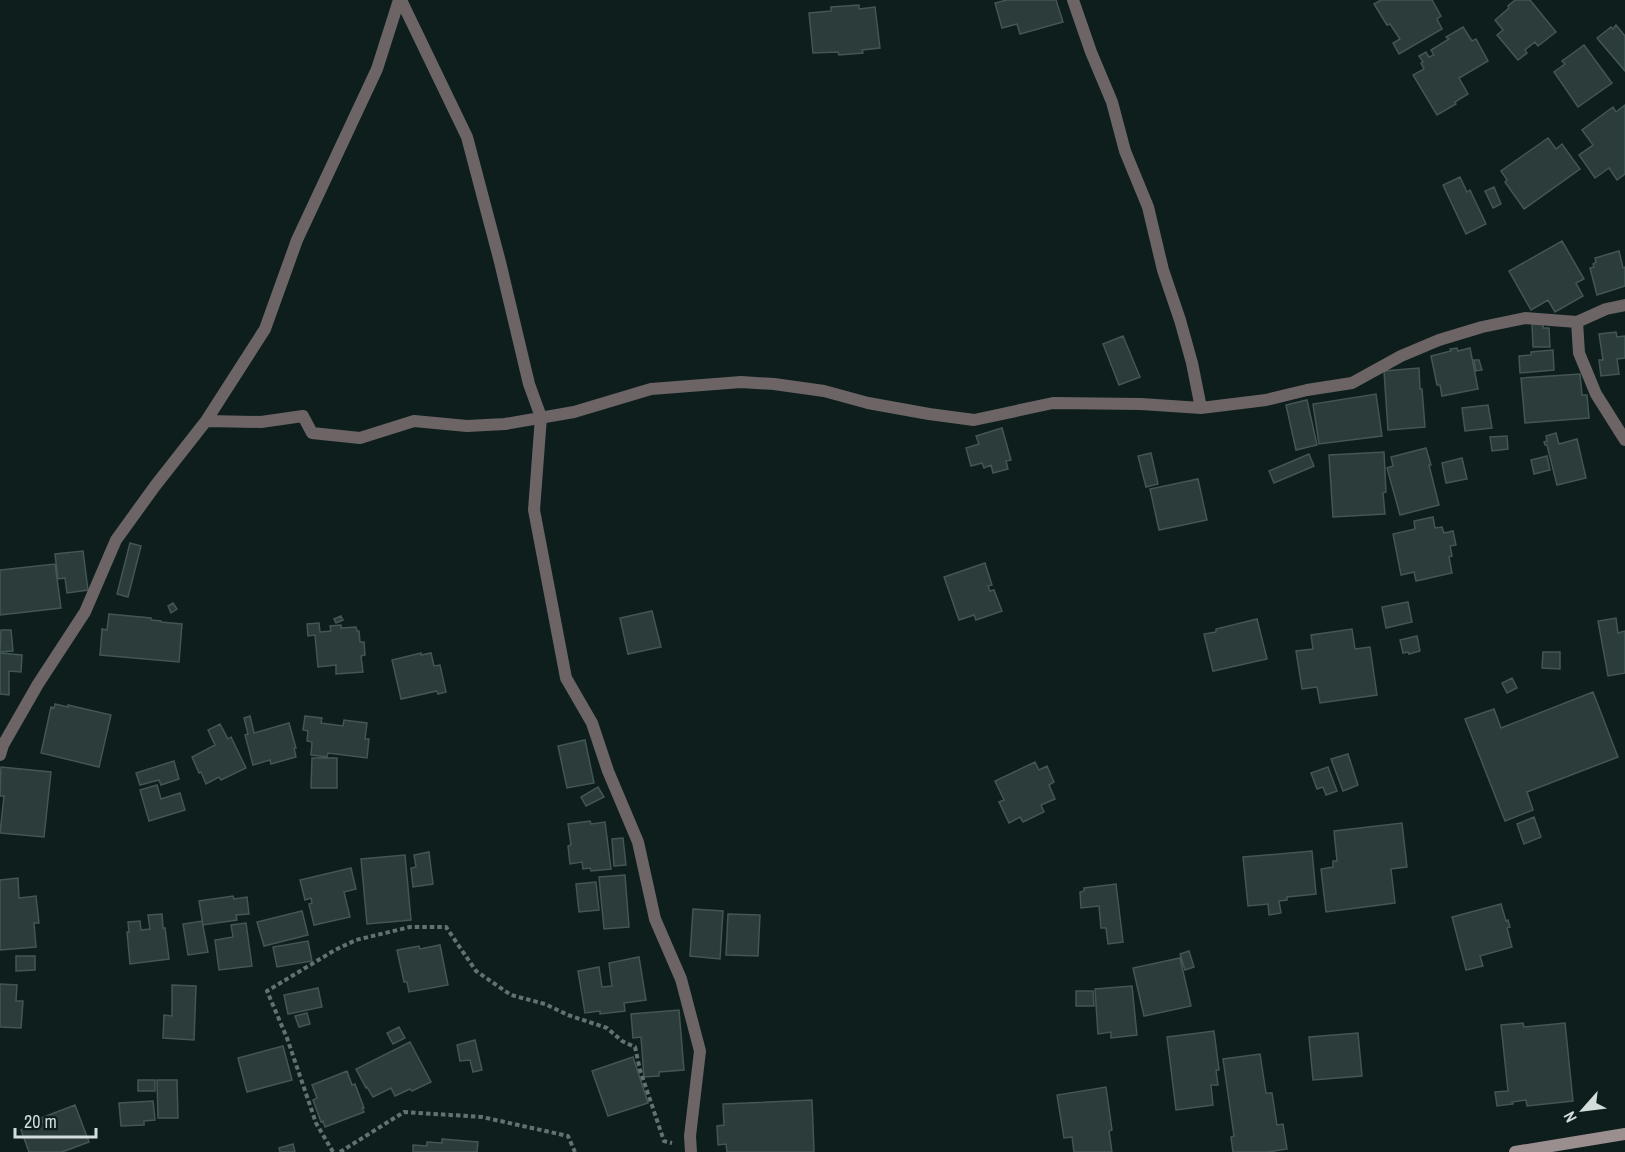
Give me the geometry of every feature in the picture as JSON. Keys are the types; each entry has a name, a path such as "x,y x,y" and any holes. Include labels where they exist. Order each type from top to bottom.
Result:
{"street":[{"path":"400,0 467,137 529,384 541,417 534,510 566,678 592,723 608,771 638,842 656,919 681,979 700,1051 690,1146"},
{"path":"1,748 38,684 85,612 116,540 206,421 265,329 297,240 377,69 400,0"},
{"path":"1073,0 1112,102 1125,150 1148,207 1163,270 1192,363 1201,408"},
{"path":"206,421 261,422 303,416 312,433 360,438 414,422 467,426 505,424 574,412 651,389 741,382 825,391 868,403 974,420 1053,403 1141,404 1201,408 1266,400 1307,390 1352,383 1401,356 1439,340 1482,327 1525,318 1577,322 1606,309 1625,305"},
{"path":"1577,322 1580,353 1596,394 1625,440"},
{"path":"1515,1152 1625,1134"}],"path":[{"path":"333,1152 316,1123 287,1038 267,991 356,940 410,927 446,927 476,971 511,995 607,1028 622,1041 635,1047 640,1070 664,1142 690,1146"},
{"path":"340,1152 404,1112 482,1117 568,1136 575,1152"}],"building":[{"path":"1007,0 1056,0 1063,22 1020,34 1017,24 1002,28 995,3"},
{"path":"1381,0 1432,0 1441,16 1437,19 1442,29 1399,54 1393,43 1400,39 1390,24 1387,25 1374,4"},
{"path":"1515,0 1530,0 1556,32 1538,46 1535,42 1518,60 1497,35 1503,30 1495,20"},
{"path":"859,5 859,9 875,7 880,48 862,50 863,53 839,55 838,52 813,53 809,13 831,11 831,7"},
{"path":"1616,25 1625,36 1625,71 1597,38"},
{"path":"1463,27 1472,41 1476,39 1488,61 1459,78 1468,94 1437,115 1413,75 1424,69 1419,56 1426,52 1429,57 1434,55 1431,50 1449,39 1446,37"},
{"path":"1584,45 1612,83 1578,107 1554,72 1565,64 1562,61"},
{"path":"1625,105 1625,174 1617,180 1609,168 1595,178 1579,155 1593,145 1582,130 1613,107 1616,112"},
{"path":"1548,138 1556,149 1562,144 1580,169 1524,209 1505,182 1507,180 1501,171"},
{"path":"1460,177 1467,192 1470,190 1486,224 1466,234 1443,185"},
{"path":"1494,187 1501,204 1493,208 1485,191"},
{"path":"1562,241 1584,279 1576,283 1583,296 1555,312 1548,300 1531,310 1509,271"},
{"path":"1619,251 1623,268 1625,267 1625,286 1597,295 1590,268 1594,267 1595,258"},
{"path":"1543,323 1543,328 1549,328 1550,347 1533,347 1532,324"},
{"path":"1616,332 1617,337 1625,336 1625,358 1617,359 1619,374 1601,376 1599,360 1603,360 1599,334"},
{"path":"1123,336 1140,377 1119,385 1103,344"},
{"path":"1457,348 1458,351 1470,348 1478,389 1442,396 1440,385 1437,385 1431,356"},
{"path":"1553,350 1554,370 1520,373 1519,356 1531,355 1531,352"},
{"path":"1474,360 1479,360 1482,370 1476,371"},
{"path":"1419,368 1425,427 1388,430 1384,371"},
{"path":"1580,374 1582,395 1587,395 1589,418 1525,423 1521,378"},
{"path":"1376,394 1382,436 1319,444 1313,404"},
{"path":"1307,400 1317,445 1296,450 1286,405"},
{"path":"1488,405 1492,428 1465,431 1462,408"},
{"path":"1002,428 1011,460 1006,461 1008,469 993,473 991,465 984,468 982,463 971,466 966,448 979,444 976,436"},
{"path":"1556,433 1559,444 1577,439 1586,478 1557,485 1547,445 1544,442 1547,441 1546,436"},
{"path":"1507,436 1508,449 1492,451 1490,437"},
{"path":"1426,448 1439,505 1400,515 1387,468 1393,466 1391,457"},
{"path":"1384,452 1385,514 1333,517 1329,455"},
{"path":"1151,453 1158,484 1146,487 1138,456"},
{"path":"1309,454 1314,466 1274,483 1269,471"},
{"path":"1547,456 1550,470 1534,474 1531,460"},
{"path":"1462,458 1467,479 1446,483 1442,463"},
{"path":"1198,479 1207,520 1159,530 1150,489"},
{"path":"1433,517 1435,528 1442,527 1444,533 1453,531 1456,545 1450,546 1452,556 1449,557 1452,573 1416,581 1414,572 1401,575 1393,534 1415,529 1414,521"},
{"path":"130,543 141,546 128,597 117,594"},
{"path":"83,551 88,590 67,593 65,578 58,579 55,554"},
{"path":"985,563 992,585 988,586 990,591 994,590 1002,611 976,620 974,615 959,620 944,577"},
{"path":"55,564 61,608 0,615 0,570"},
{"path":"1408,602 1412,622 1386,628 1382,607"},
{"path":"173,603 177,609 171,613 168,606"},
{"path":"652,611 661,647 628,654 620,618"},
{"path":"109,614 182,624 179,662 100,655 102,629 107,630"},
{"path":"341,616 343,620 336,623 334,619"},
{"path":"1616,618 1618,633 1625,631 1625,673 1608,676 1598,621"},
{"path":"1257,619 1267,659 1213,671 1204,634"},
{"path":"319,623 320,632 331,631 330,626 356,627 359,631 360,642 364,642 365,655 361,656 363,672 336,674 336,665 318,667 315,635 308,636 307,624"},
{"path":"1352,629 1355,649 1370,647 1377,695 1320,703 1317,687 1302,689 1296,651 1313,649 1311,635"},
{"path":"1,630 11,630 13,651 0,652"},
{"path":"1417,636 1420,651 1403,653 1400,640"},
{"path":"1543,652 1560,652 1560,669 1542,668"},
{"path":"0,653 22,655 21,672 9,671 9,695 0,694"},
{"path":"421,653 421,655 431,653 434,666 440,665 446,692 438,694 437,691 401,699 392,660"},
{"path":"1512,678 1517,688 1507,693 1502,683"},
{"path":"1593,692 1618,757 1527,792 1533,810 1505,821 1465,719 1494,709 1501,728"},
{"path":"55,704 111,715 99,767 41,753 51,707 54,708"},
{"path":"250,716 254,733 289,723 296,748 294,748 296,757 271,764 270,760 253,765 245,735 248,734 244,718"},
{"path":"305,716 322,718 321,723 343,726 344,720 367,723 365,739 369,739 367,758 328,753 327,757 311,755 312,742 307,741 308,731 303,730"},
{"path":"220,724 228,739 231,737 246,768 221,780 219,777 206,784 192,757 215,745 208,730"},
{"path":"585,740 594,783 567,788 558,746"},
{"path":"1348,754 1358,785 1343,791 1331,759"},
{"path":"312,758 337,758 337,788 311,788"},
{"path":"174,761 179,779 161,785 159,780 140,785 136,773"},
{"path":"1035,762 1039,770 1047,766 1054,782 1049,785 1055,799 1041,805 1044,812 1023,822 1020,817 1009,823 999,802 1004,800 995,781"},
{"path":"1,767 51,772 44,837 0,833 4,796 0,796"},
{"path":"1328,767 1337,791 1326,795 1323,787 1317,789 1311,773"},
{"path":"157,785 161,799 180,793 185,810 149,821 140,790"},
{"path":"598,787 604,797 586,806 581,797"},
{"path":"1534,817 1541,837 1524,844 1517,824"},
{"path":"590,821 591,824 605,822 611,869 591,871 590,868 583,869 582,862 570,864 568,846 571,845 568,824"},
{"path":"1402,823 1407,867 1391,869 1395,903 1326,912 1321,869 1333,867 1333,861 1337,861 1334,831"},
{"path":"623,838 626,865 614,866 612,839"},
{"path":"1312,851 1316,894 1287,897 1287,900 1279,901 1281,913 1269,915 1268,904 1248,906 1243,857"},
{"path":"429,852 433,884 413,887 411,868 416,867 414,855"},
{"path":"405,855 411,920 367,924 361,859"},
{"path":"351,868 356,889 344,892 350,917 314,925 309,904 312,903 311,898 305,900 300,880"},
{"path":"625,875 629,927 604,929 599,877"},
{"path":"18,878 19,898 36,896 39,923 34,923 36,947 0,950 0,880"},
{"path":"596,882 599,910 579,912 576,884"},
{"path":"1116,884 1123,942 1108,944 1106,928 1101,928 1099,906 1081,908 1080,892 1084,891 1084,888"},
{"path":"233,896 234,899 247,897 249,914 236,915 237,920 203,925 199,901"},
{"path":"1501,904 1510,927 1507,928 1512,947 1480,956 1483,966 1466,970 1452,917"},
{"path":"693,909 723,911 720,959 690,956"},
{"path":"302,911 308,935 264,946 257,922"},
{"path":"162,914 169,959 130,964 128,922 140,921 141,930 150,929 148,915"},
{"path":"728,914 760,915 758,956 726,955"},
{"path":"202,921 208,952 188,955 183,924"},
{"path":"246,923 252,966 219,970 215,940 233,937 231,925"},
{"path":"308,941 312,961 277,967 273,947"},
{"path":"440,945 448,985 409,992 407,982 404,982 397,950"},
{"path":"1189,951 1194,967 1185,970 1180,954"},
{"path":"16,956 35,956 35,970 16,971"},
{"path":"639,957 646,1000 624,1003 625,1011 585,1013 578,971 599,967 602,987 612,986 609,963"},
{"path":"1180,958 1191,1006 1144,1016 1133,968"},
{"path":"0,984 17,985 16,1001 23,1001 21,1028 0,1027"},
{"path":"172,985 196,986 194,1040 163,1038 164,1015 172,1016"},
{"path":"1132,986 1137,1035 1111,1038 1111,1032 1098,1034 1095,989"},
{"path":"318,988 322,1007 288,1014 284,995"},
{"path":"1076,991 1093,991 1094,1006 1076,1006"},
{"path":"679,1010 684,1070 659,1072 659,1076 644,1077 641,1037 633,1038 631,1014"},
{"path":"307,1013 310,1024 299,1027 295,1016"},
{"path":"1523,1023 1524,1027 1565,1023 1573,1101 1527,1106 1526,1100 1497,1106 1495,1092 1508,1091 1501,1025"},
{"path":"399,1027 405,1038 393,1044 387,1033"},
{"path":"1214,1031 1219,1070 1216,1070 1218,1085 1211,1085 1213,1105 1176,1110 1167,1037"},
{"path":"1358,1033 1362,1076 1313,1080 1309,1037"},
{"path":"475,1040 482,1070 473,1072 470,1060 460,1061 457,1045"},
{"path":"410,1042 431,1082 395,1096 391,1088 373,1097 356,1069"},
{"path":"283,1046 292,1080 247,1092 238,1058"},
{"path":"1260,1054 1266,1093 1272,1093 1277,1125 1283,1124 1287,1149 1268,1152 1233,1152 1231,1137 1234,1136 1223,1059"},
{"path":"633,1057 648,1103 608,1116 592,1071"},
{"path":"347,1071 352,1085 355,1084 364,1112 325,1127 313,1100 317,1098 312,1085"},
{"path":"138,1080 155,1080 155,1091 138,1091"},
{"path":"157,1080 177,1080 178,1118 158,1118"},
{"path":"1106,1087 1112,1130 1109,1131 1112,1152 1074,1152 1072,1137 1064,1138 1057,1095"},
{"path":"812,1100 814,1152 727,1152 726,1144 718,1145 717,1126 724,1125 723,1104"},
{"path":"153,1101 155,1120 144,1121 144,1125 121,1126 119,1103"},
{"path":"75,1105 89,1142 62,1152 29,1152 21,1130 43,1122 41,1118"},
{"path":"442,1139 478,1142 477,1152 413,1152 413,1145 427,1146 427,1142 442,1143"},
{"path":"293,1144 295,1152 280,1152 279,1148"}]}
